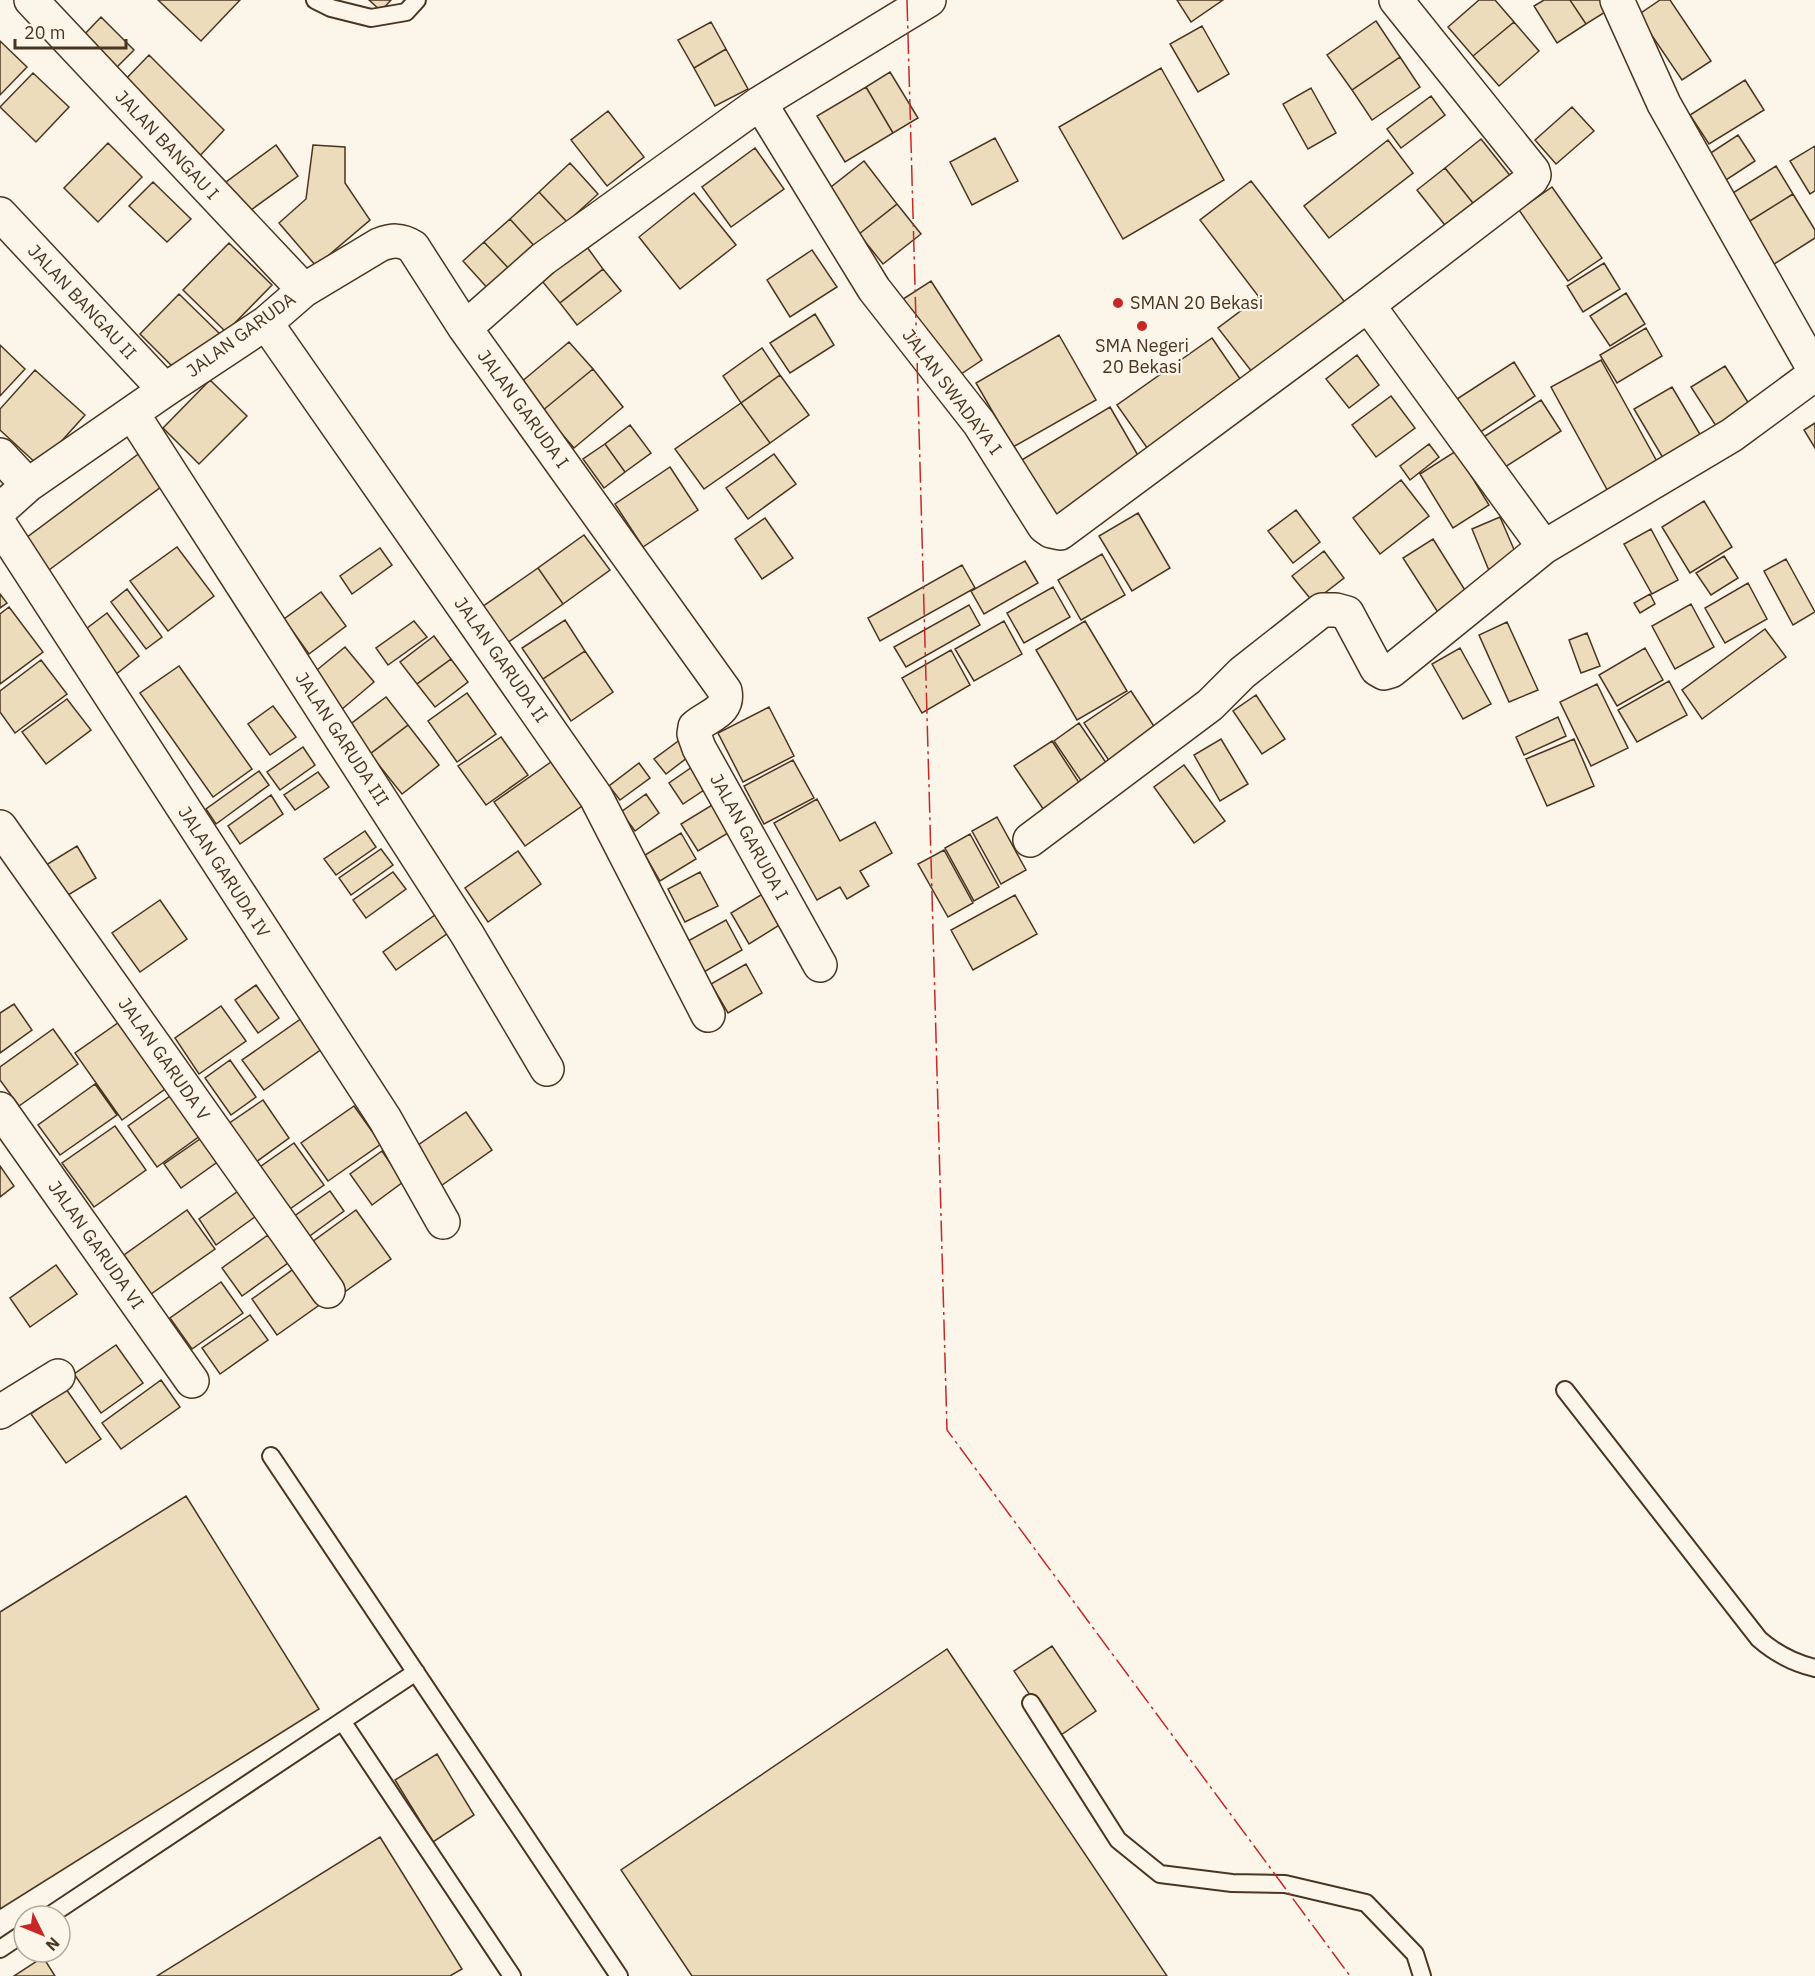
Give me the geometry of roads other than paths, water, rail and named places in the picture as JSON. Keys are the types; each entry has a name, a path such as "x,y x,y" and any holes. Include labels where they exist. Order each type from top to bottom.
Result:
{"street":[{"name":"JALAN BANGAU I","path":"31,0 304,290"},
{"path":"480,316 543,259 760,103 929,0"},
{"path":"1396,0 1534,175 1531,180 1368,305 1544,547"},
{"path":"1030,840 1210,705 1242,673 1322,610 1347,613 1377,669 1384,673 1391,670 1544,547 1732,435 1815,372 1664,104 1617,0"},
{"name":"JALAN SWADAYA I","path":"760,103 874,289 980,423 1044,526 1051,531 1059,533 1066,530 1368,305"},
{"name":"JALAN BANGAU II","path":"0,214 165,390"},
{"name":"JALAN GARUDA","path":"0,510 28,485 266,322 304,290 379,244 391,240 404,241 413,247 480,316"},
{"name":"JALAN GARUDA I","path":"480,316 725,691 727,700 723,708 695,727 694,734 699,748 820,965"},
{"name":"JALAN GARUDA II","path":"266,322 596,797 708,1015"},
{"name":"JALAN GARUDA III","path":"132,413 467,934 547,1069"},
{"path":"0,455 28,485"},
{"name":"JALAN GARUDA IV","path":"0,525 385,1119 443,1222"},
{"name":"JALAN GARUDA V","path":"0,827 328,1291"},
{"name":"JALAN GARUDA VI","path":"0,1109 192,1381"},
{"path":"0,1412 58,1376"}],"lane":[{"path":"315,0 331,8 371,18 406,12 417,0"},
{"path":"1565,1390 1758,1639 1791,1660 1815,1668"},
{"path":"271,1456 619,1976"},
{"path":"67,1904 416,1672"},
{"path":"1031,1703 1118,1840 1160,1874 1232,1883 1285,1884 1366,1903 1415,1954 1422,1976"},
{"path":"342,1721 512,1976"}],"place":[{"name":"SMAN 20 Bekasi","path":"1118,303"},
{"name":"SMA Negeri 20 Bekasi","path":"1142,326"}]}
